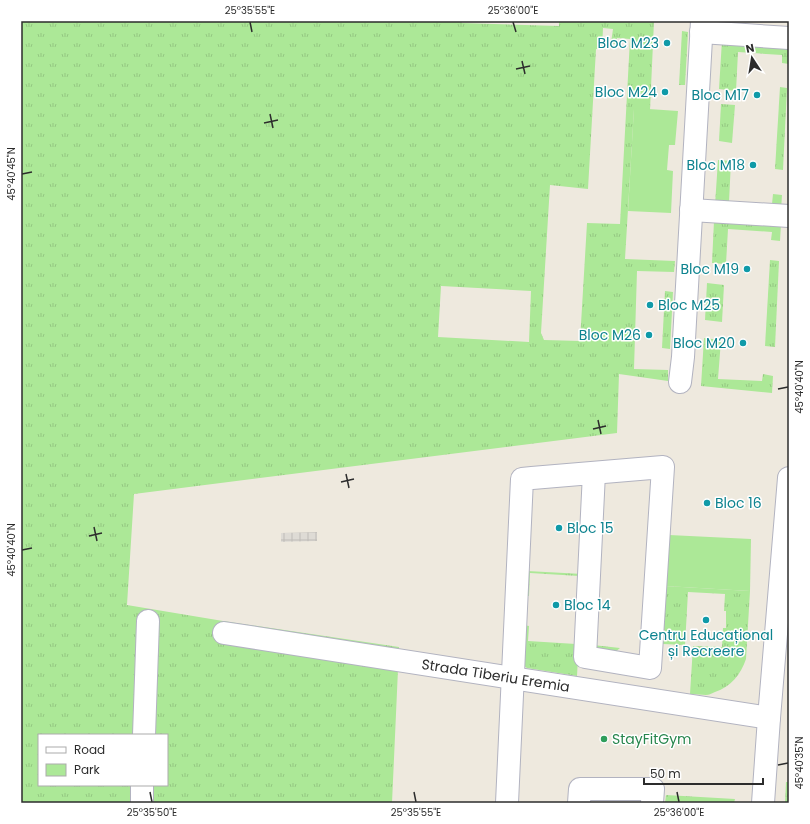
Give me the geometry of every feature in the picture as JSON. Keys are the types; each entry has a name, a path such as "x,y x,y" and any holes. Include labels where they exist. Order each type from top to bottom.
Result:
{"street":[{"path":"680,382 701,27 789,38"},
{"path":"691,210 789,216"},
{"path":"507,803 522,479 663,467 650,668 585,658 594,473"},
{"path":"763,803 789,478"},
{"path":"144,734 148,621"},
{"name":"Strada Tiberiu Eremia","path":"224,632 769,718"},
{"path":"617,694 619,663"},
{"path":"142,786 142,803"},
{"path":"579,803 580,789 653,789 652,803"}],"green space":[{"path":"21,21 461,21 462,23 559,26 559,21 654,21 650,110 634,109 625,259 675,261 674,272 637,271 634,369 668,370 668,381 619,374 617,433 134,494 127,605 399,647 392,803 21,803","holes":["603,28 613,29 611,43 616,44 617,38 630,39 620,224 587,223 580,341 544,340 541,333 550,185 588,189 596,49 602,49","441,286 531,291 529,342 438,337"]},
{"path":"682,31 688,32 685,85 679,85"},
{"path":"722,40 789,44 789,64 782,63 782,55 738,52 736,91 719,89"},
{"path":"780,87 787,88 783,170 775,169"},
{"path":"721,104 735,105 732,143 719,141"},
{"path":"634,108 678,111 675,145 669,145 667,170 673,171 671,213 628,211"},
{"path":"718,160 731,161 729,202 772,204 773,194 782,195 781,210 715,205"},
{"path":"714,221 781,224 780,241 771,240 772,232 728,229 726,264 712,263"},
{"path":"770,260 779,261 775,347 765,346"},
{"path":"707,283 724,285 722,322 705,320"},
{"path":"665,291 673,292 670,349 662,348"},
{"path":"704,338 721,340 718,379 762,381 763,374 773,376 772,393 701,386"},
{"path":"669,535 751,539 750,591 665,586"},
{"path":"527,571 583,574 579,576 530,573 529,596 525,596"},
{"path":"665,586 750,591 746,659 735,679 721,690 707,695 690,694 693,646 722,647 723,628 726,628 726,611 724,611 725,594 688,592 685,645 663,644"},
{"path":"580,621 577,676 527,668 524,666 524,625 529,626 528,641 576,644"},
{"path":"593,645 620,648 614,653 597,652"},
{"path":"786,782 789,782 789,803 785,803"},
{"path":"666,795 735,799 734,803 665,803"}],"shaded area":[{"path":"317,532 317,541 281,542 281,533"}],"place":[{"name":"Bloc M23","path":"667,43"},
{"name":"Bloc M24","path":"665,92"},
{"name":"Bloc M17","path":"757,95"},
{"name":"Bloc M18","path":"753,165"},
{"name":"Bloc M19","path":"747,269"},
{"name":"Bloc M25","path":"650,305"},
{"name":"Bloc M26","path":"649,335"},
{"name":"Bloc M20","path":"743,343"},
{"name":"Bloc 16","path":"707,503"},
{"name":"Bloc 15","path":"559,528"},
{"name":"Bloc 14","path":"556,605"},
{"name":"Centru Educațional și Recreere","path":"706,620"},
{"name":"StayFitGym","path":"604,739"}]}
